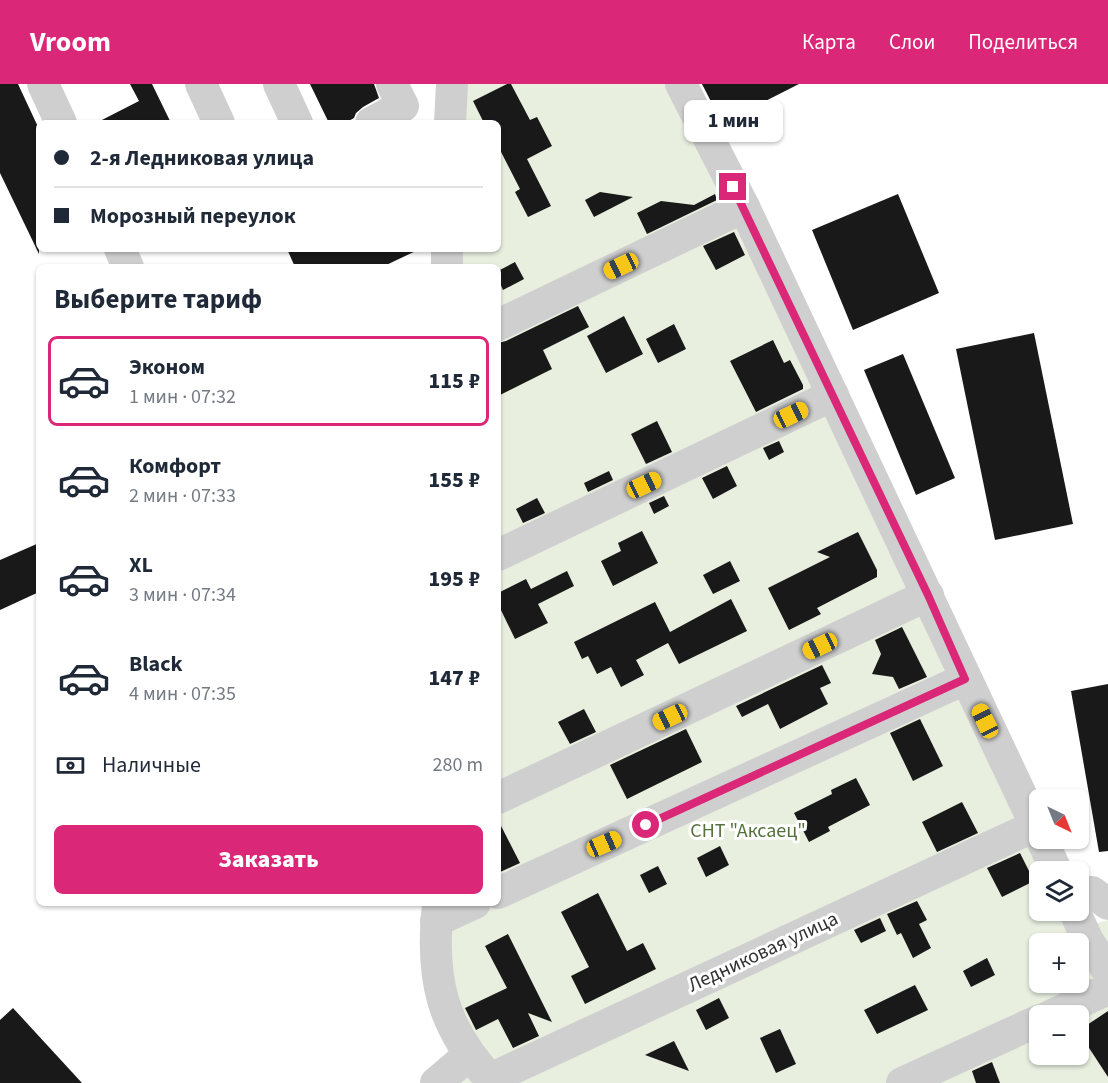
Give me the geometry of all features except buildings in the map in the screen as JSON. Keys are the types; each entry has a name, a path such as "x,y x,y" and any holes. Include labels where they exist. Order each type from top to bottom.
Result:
{"street":[{"path":"43,84 60,120"},
{"path":"201,84 218,120"},
{"path":"279,84 296,120"},
{"path":"377,120 403,106 392,84"},
{"path":"681,84 744,207 1029,812"},
{"path":"450,120 451,87"},
{"path":"501,324 744,207"},
{"path":"501,554 833,395"},
{"path":"501,797 928,595"},
{"path":"501,891 965,679"},
{"name":"Ледниковая улица","path":"492,1081 1029,838"},
{"path":"1089,892 1108,904"},
{"path":"462,906 437,912 435,965 448,1020 469,1055 492,1081"},
{"path":"1079,921 1088,940 1108,971"},
{"path":"1074,1005 1108,989"},
{"path":"902,1083 1029,1025"},
{"path":"436,1083 469,1055"}],"green space":[{"name":"СНТ \"Аксаец\"","path":"460,84 679,84 1035,861 1029,861 1029,921 1064,921 1068,931 1108,920 1108,1083 431,1083 451,1064 428,973 430,906 501,906 501,264 441,264 441,252 501,252 501,120 453,120"}],"route":[{"path":"646,825 965,679 928,595 733,187"}]}
